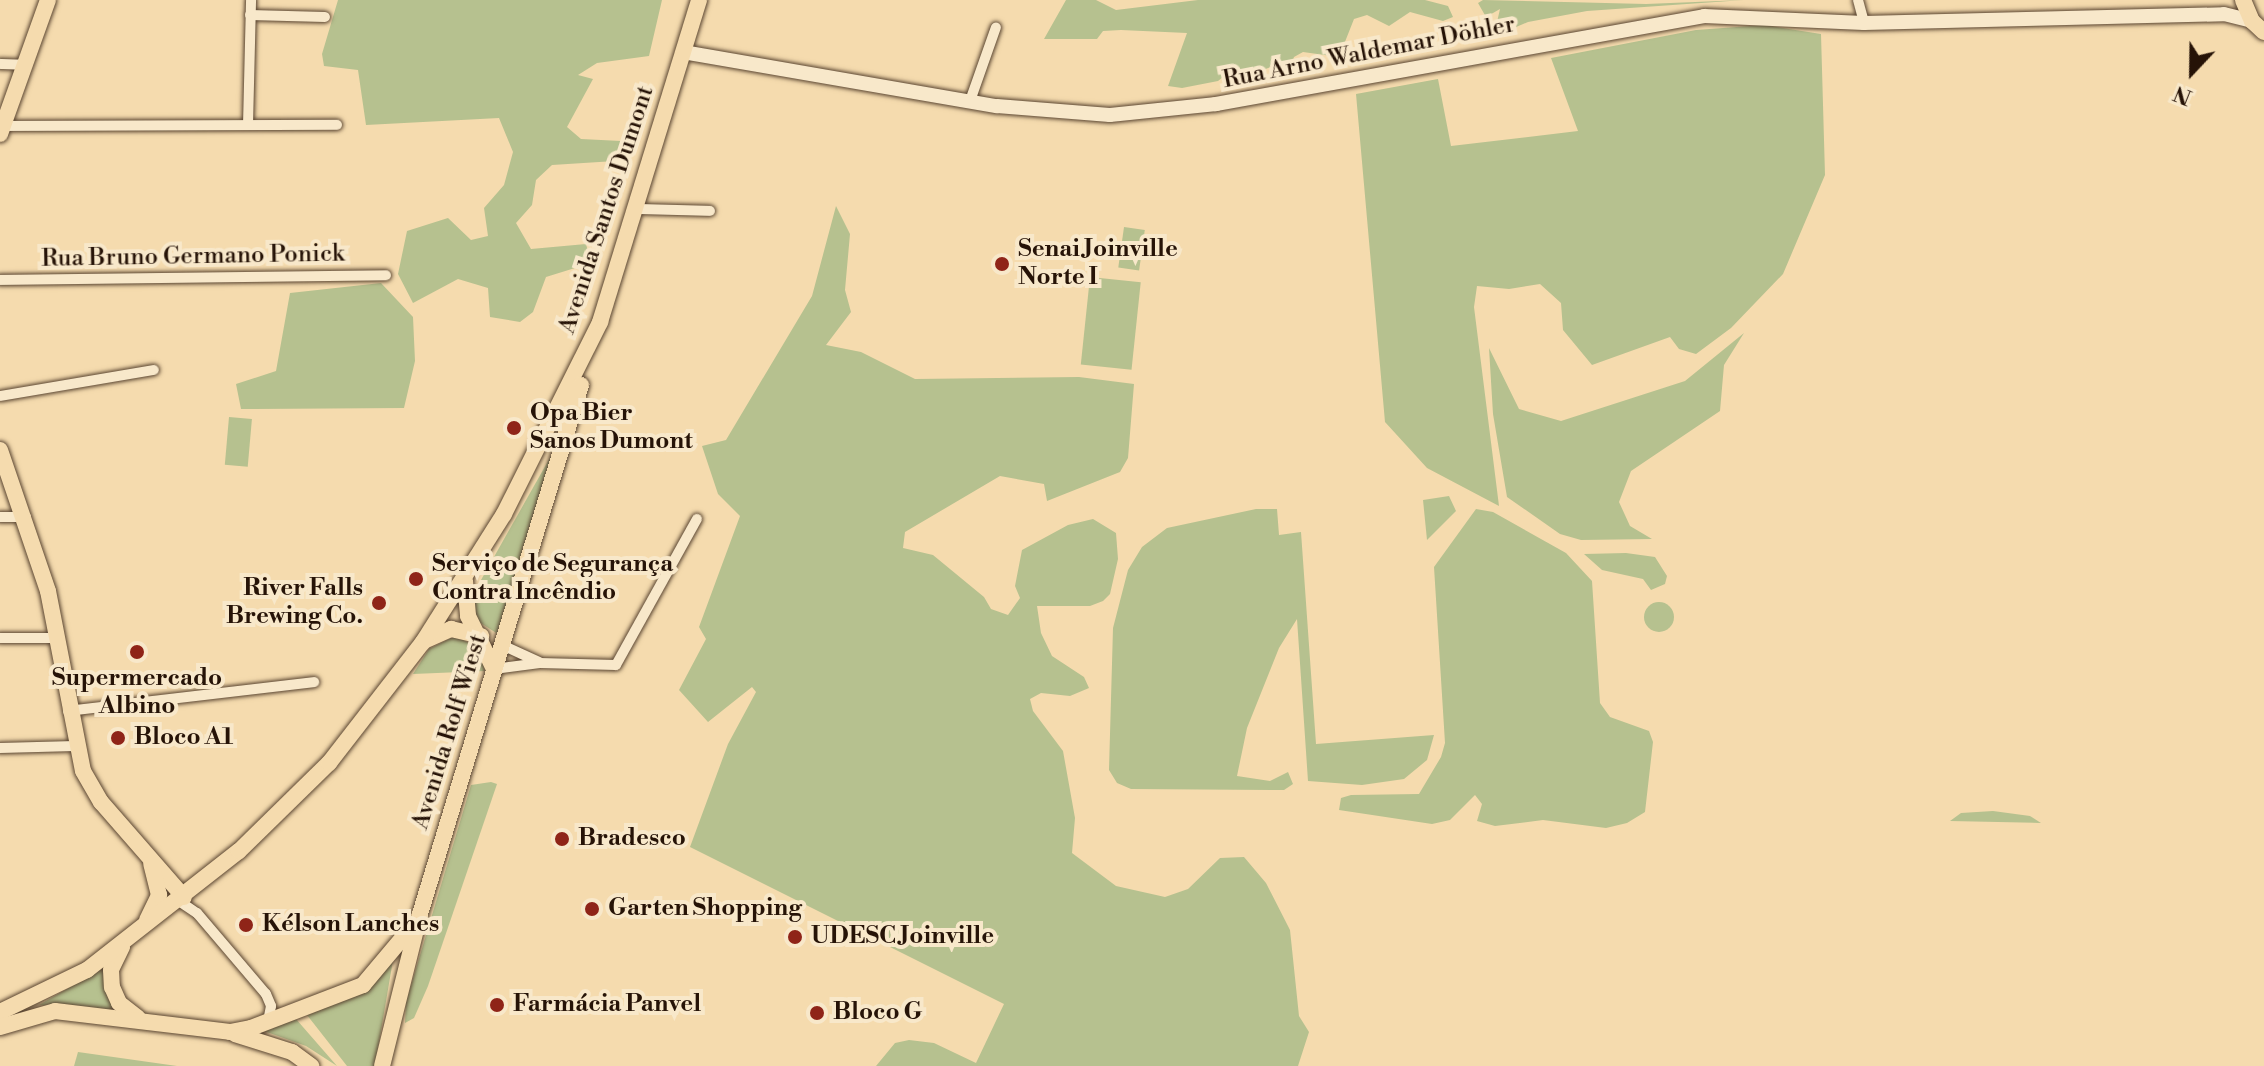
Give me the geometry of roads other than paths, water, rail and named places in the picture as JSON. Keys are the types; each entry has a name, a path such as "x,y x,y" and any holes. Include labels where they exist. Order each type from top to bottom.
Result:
{"main road":[{"path":"1,130 48,0"},
{"name":"Avenida Santos Dumont","path":"3,1021 123,946 182,899 305,790 423,642 465,579 549,431 600,322 699,0"},
{"path":"2240,0 2259,31"},
{"name":"Rua Arno Waldemar Döhler","path":"2211,15 2240,0"},
{"name":"Rua Arno Waldemar Döhler","path":"683,52 970,101 1067,114 1146,112 1682,18 1732,15 1864,23 2211,15 2259,31"},
{"name":"Avenida Rolf Wiest","path":"382,1066 420,914 600,322"},
{"path":"0,450 26,517 58,638 75,746 94,791 182,899"},
{"path":"465,579 466,607 494,669"},
{"path":"423,642 451,629 476,634 502,645"},
{"path":"87,970 155,910 159,889 148,855"},
{"path":"230,1032 267,1023 363,985 395,953 420,914"},
{"path":"123,946 111,970 112,987 125,1010 143,1021"},
{"path":"3,1021 55,1011 230,1032 292,1052 311,1066"}],"street":[{"path":"248,125 251,0"},
{"path":"1858,0 1864,23"},
{"path":"250,15 325,17"},
{"path":"970,101 996,27"},
{"path":"0,64 25,65"},
{"path":"1,130 337,125"},
{"path":"635,209 710,211"},
{"name":"Rua Bruno Germano Ponick","path":"0,280 386,275"},
{"path":"0,396 154,370"},
{"path":"0,517 26,517"},
{"path":"494,669 540,663 616,665 697,519"},
{"path":"0,638 58,638"},
{"path":"502,645 540,663"},
{"path":"68,711 314,682"},
{"path":"0,748 75,746"},
{"path":"182,899 266,994 271,1006 267,1023"}],"place":[{"name":"Senai Joinville Norte I","path":"1002,264"},
{"name":"Opa Bier Sanos Dumont","path":"514,428"},
{"name":"Serviço de Segurança Contra Incêndio","path":"416,579"},
{"name":"River Falls Brewing Co.","path":"379,603"},
{"name":"Supermercado Albino","path":"137,652"},
{"name":"Bloco A1","path":"118,738"},
{"name":"Bradesco","path":"562,839"},
{"name":"Garten Shopping","path":"592,909"},
{"name":"Kélson Lanches","path":"246,925"},
{"name":"UDESC Joinville","path":"795,937"},
{"name":"Farmácia Panvel","path":"497,1005"},
{"name":"Bloco G","path":"817,1013"}]}
